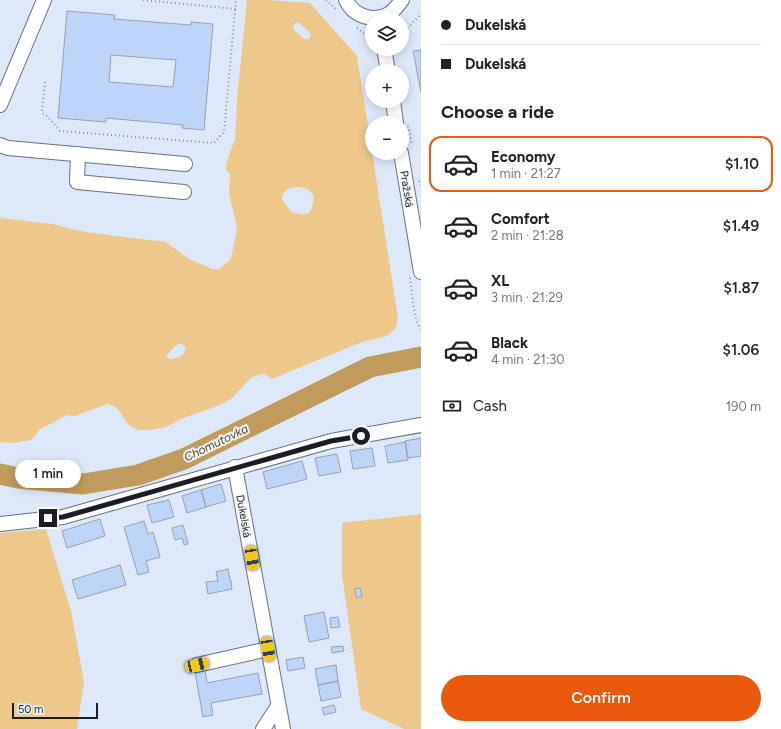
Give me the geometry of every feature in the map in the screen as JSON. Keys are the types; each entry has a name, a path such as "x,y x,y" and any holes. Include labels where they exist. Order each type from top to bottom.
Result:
{"street":[{"path":"0,105 44,0"},
{"path":"346,0 353,10 365,16"},
{"path":"391,12 402,0"},
{"path":"0,145 8,148 185,164"},
{"path":"78,154 77,182 184,192"},
{"name":"Pražská","path":"407,160 421,272"},
{"path":"0,524 63,517 331,441 421,425"},
{"name":"Dukelská","path":"235,467 283,729"},
{"path":"197,665 268,649"},
{"path":"260,728 278,706"}],"path":[{"path":"143,0 236,9"},
{"path":"45,82 42,113 48,117 60,131 214,143 224,132 236,0"},
{"path":"409,27 421,14"},
{"path":"417,176 421,185"}],"shaded area":[{"path":"247,0 310,3 357,56 366,116 365,116 365,160 373,160 398,318 396,328 387,336 362,342 272,379 265,374 254,376 227,402 181,419 166,427 145,430 135,428 126,422 118,409 107,404 75,416 67,415 39,430 31,440 12,443 0,442 0,218 52,224 85,232 166,242 189,259 212,269 219,269 231,259 237,228 229,193 230,173 226,170 226,164 235,139 237,99","holes":["295,23 299,23 309,32 311,36 308,39 304,39 295,31 293,27","298,187 307,189 314,196 312,208 305,214 291,211 282,199 286,191","181,343 186,348 183,355 172,359 166,357 176,345"]},
{"path":"421,514 421,729 404,729 361,709 342,575 342,523"},
{"path":"46,529 71,611 84,682 77,729 0,729 0,533"}],"building":[{"path":"67,11 115,15 114,19 191,25 191,22 213,24 204,130 182,128 183,125 106,118 106,122 58,118","holes":["111,55 176,60 173,87 109,82"]},
{"path":"421,50 421,92 413,51"},
{"path":"421,438 421,456 408,458 405,441"},
{"path":"405,442 408,460 388,463 385,446"},
{"path":"372,448 375,466 353,469 350,451"},
{"path":"337,454 341,472 319,476 315,458"},
{"path":"302,461 307,479 267,489 263,472"},
{"path":"221,484 226,501 206,507 201,490"},
{"path":"201,490 206,507 187,513 182,496"},
{"path":"169,500 174,517 152,523 147,505"},
{"path":"100,519 105,536 67,548 62,531"},
{"path":"144,521 148,534 153,532 160,557 146,561 149,572 138,575 124,527"},
{"path":"183,525 188,544 184,545 182,538 175,540 172,528"},
{"path":"120,565 126,585 78,599 72,580"},
{"path":"228,569 232,589 208,594 206,582 218,581 216,572"},
{"path":"360,588 362,597 356,597 355,589"},
{"path":"324,612 329,638 309,642 304,616"},
{"path":"338,617 340,627 331,628 330,618"},
{"path":"343,646 344,651 332,653 331,647"},
{"path":"303,657 305,668 288,671 286,660"},
{"path":"336,665 338,681 318,685 315,669"},
{"path":"205,670 207,683 258,673 262,694 211,703 213,715 203,717 195,672"},
{"path":"338,681 341,697 321,701 318,685"},
{"path":"334,705 336,712 324,715 322,708"}],"waterway":[{"name":"Chomutovka","path":"0,474 18,478 83,484 138,475 184,459 370,367 421,357"}],"route":[{"path":"48,518 63,517 235,467 331,441 361,436"}]}
